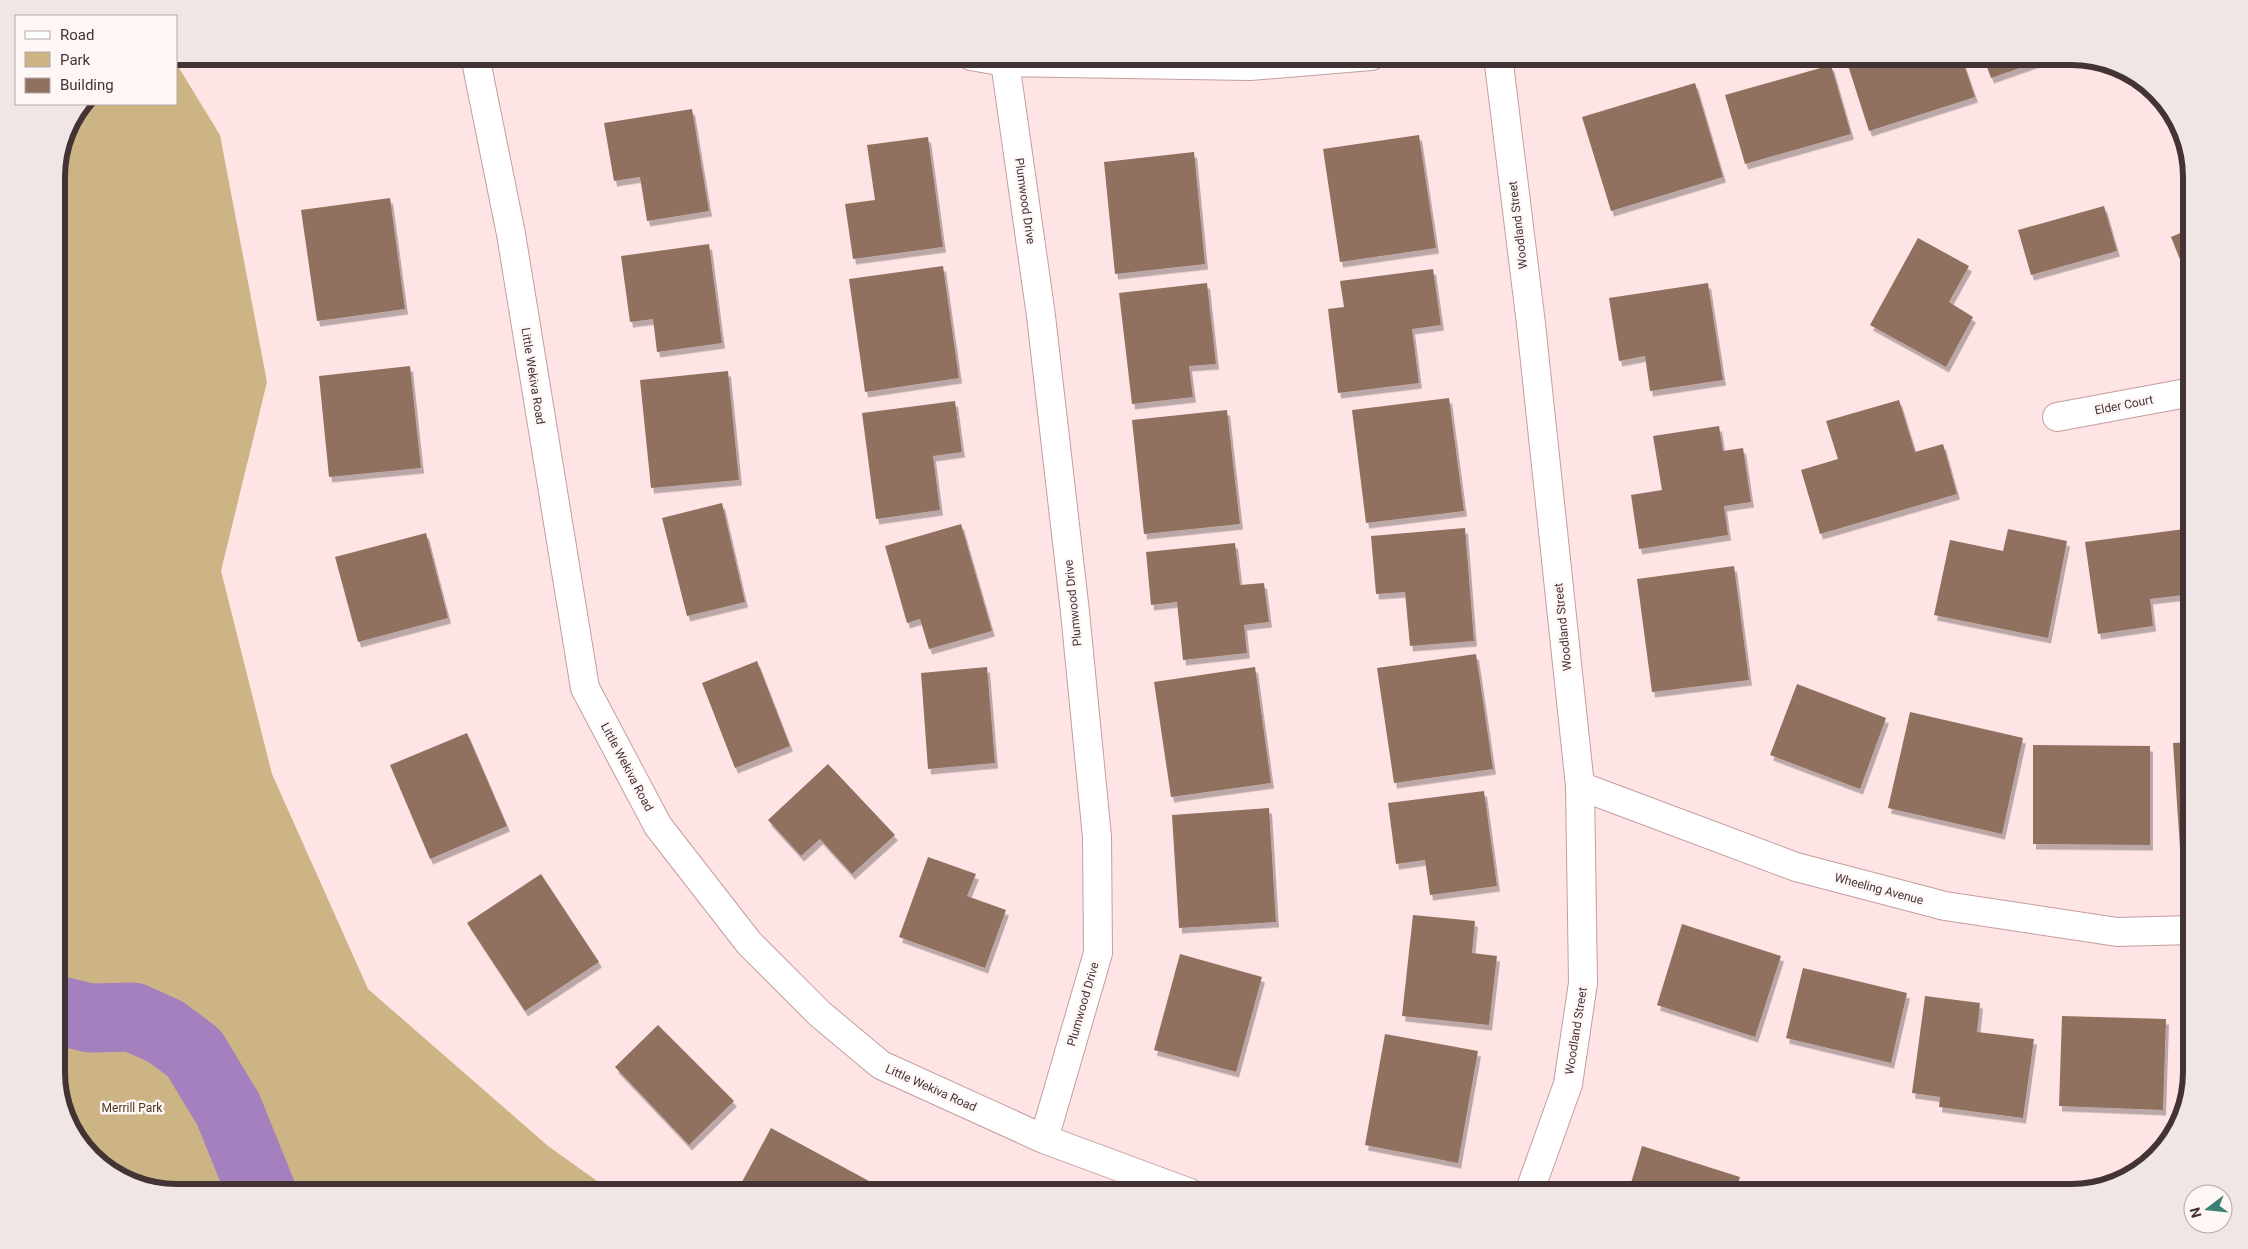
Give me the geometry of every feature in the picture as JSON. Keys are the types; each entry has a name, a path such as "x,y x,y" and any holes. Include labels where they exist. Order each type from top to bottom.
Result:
{"street":[{"name":"Little Wekiva Road","path":"484,65 585,688 658,826 749,943 820,1014 881,1065 1044,1139 1166,1184"},
{"name":"Plumwood Drive","path":"1005,65 1044,346 1075,612 1097,837 1098,953 1044,1139"},
{"path":"1189,65 1262,65"},
{"name":"Woodland Street","path":"1499,65 1532,334 1580,786 1583,983 1568,1084 1532,1184"},
{"name":"Elder Court","path":"2057,417 2183,394"},
{"name":"Wheeling Avenue","path":"1580,786 1796,867 1945,906 2116,932 2183,930"}],"green space":[{"path":"178,66 220,135 267,382 221,571 272,774 368,989 548,1146 601,1184 265,1184 200,1061 145,1015 65,1007 65,170 71,141 80,121 92,105 178,105"},
{"name":"Merrill Park","path":"65,1025 136,1031 187,1074 244,1184 170,1184 155,1182 127,1172 103,1156 84,1134 71,1108 65,1079"}],"building":[{"path":"1831,65 1851,134 1745,164 1725,95"},
{"path":"1848,65 1964,65 1975,97 1869,131"},
{"path":"1986,65 2028,65 1991,78"},
{"path":"1695,83 1723,177 1611,211 1582,117"},
{"path":"692,109 709,211 647,221 640,177 614,181 604,123"},
{"path":"1419,135 1436,248 1340,262 1323,149"},
{"path":"928,137 943,247 853,259 845,204 875,200 867,145"},
{"path":"1194,152 1205,264 1115,274 1104,162"},
{"path":"390,198 405,309 317,321 301,210"},
{"path":"2104,206 2117,251 2031,275 2018,230"},
{"path":"2183,232 2183,267 2171,237"},
{"path":"1918,238 1969,266 1949,302 1973,317 1946,367 1870,325"},
{"path":"709,244 722,343 657,352 653,319 630,322 621,256"},
{"path":"943,266 959,378 865,392 849,279"},
{"path":"1433,269 1441,325 1412,329 1419,383 1338,393 1328,309 1344,307 1340,281"},
{"path":"1207,283 1216,364 1189,366 1193,397 1132,404 1119,293"},
{"path":"1708,283 1723,380 1650,391 1645,356 1619,361 1609,298"},
{"path":"410,366 421,468 329,477 319,376"},
{"path":"728,371 739,480 651,488 640,380"},
{"path":"1449,398 1464,511 1366,523 1352,410"},
{"path":"1899,400 1915,452 1943,444 1957,494 1820,534 1801,470 1838,459 1826,421"},
{"path":"955,401 962,452 933,456 940,510 876,519 862,413"},
{"path":"1227,410 1240,524 1144,534 1132,420"},
{"path":"1719,426 1723,451 1743,448 1751,502 1724,506 1728,535 1639,549 1631,495 1662,490 1653,436"},
{"path":"722,503 745,602 687,616 662,518"},
{"path":"961,524 992,631 929,649 920,619 907,623 885,546"},
{"path":"1465,528 1474,641 1410,646 1405,592 1376,594 1371,536"},
{"path":"2008,529 2067,541 2048,638 1934,615 1950,540 2003,551"},
{"path":"2183,529 2183,595 2150,599 2153,626 2098,634 2085,542"},
{"path":"426,533 448,618 358,642 335,557"},
{"path":"1235,543 1240,585 1264,583 1269,622 1244,625 1247,653 1183,660 1177,602 1151,605 1146,552"},
{"path":"1734,566 1749,680 1652,692 1637,579"},
{"path":"1476,654 1493,769 1394,783 1377,668"},
{"path":"757,661 790,746 735,768 702,683"},
{"path":"987,667 995,763 928,769 921,673"},
{"path":"1255,667 1271,783 1171,797 1154,682"},
{"path":"1797,684 1886,718 1860,789 1770,755"},
{"path":"1910,712 2023,738 2002,834 1888,808"},
{"path":"467,733 507,826 430,859 390,765"},
{"path":"2183,742 2183,848 2180,848 2173,743"},
{"path":"2033,745 2150,746 2150,845 2033,844"},
{"path":"828,764 895,835 852,874 820,839 801,856 768,820"},
{"path":"1484,791 1497,886 1430,895 1425,860 1396,864 1388,803"},
{"path":"1269,808 1276,922 1179,928 1172,815"},
{"path":"928,857 976,874 967,896 1006,910 985,968 899,937"},
{"path":"541,874 599,962 525,1011 467,923"},
{"path":"1413,915 1475,921 1472,953 1497,956 1489,1025 1402,1016"},
{"path":"1682,924 1781,956 1755,1037 1657,1005"},
{"path":"1180,954 1262,977 1236,1072 1154,1050"},
{"path":"1803,968 1907,993 1891,1063 1786,1038"},
{"path":"1925,996 1980,1003 1977,1032 2034,1039 2023,1118 1939,1107 1940,1097 1912,1093"},
{"path":"2062,1016 2166,1019 2163,1110 2059,1106"},
{"path":"658,1025 734,1101 689,1145 615,1067"},
{"path":"1385,1034 1478,1051 1458,1163 1365,1145"},
{"path":"771,1128 869,1181 867,1184 741,1184"},
{"path":"1642,1146 1740,1177 1738,1184 1631,1184"}],"waterway":[{"path":"65,1012 90,1018 133,1017 166,1032 194,1053 228,1109 258,1184"}]}
